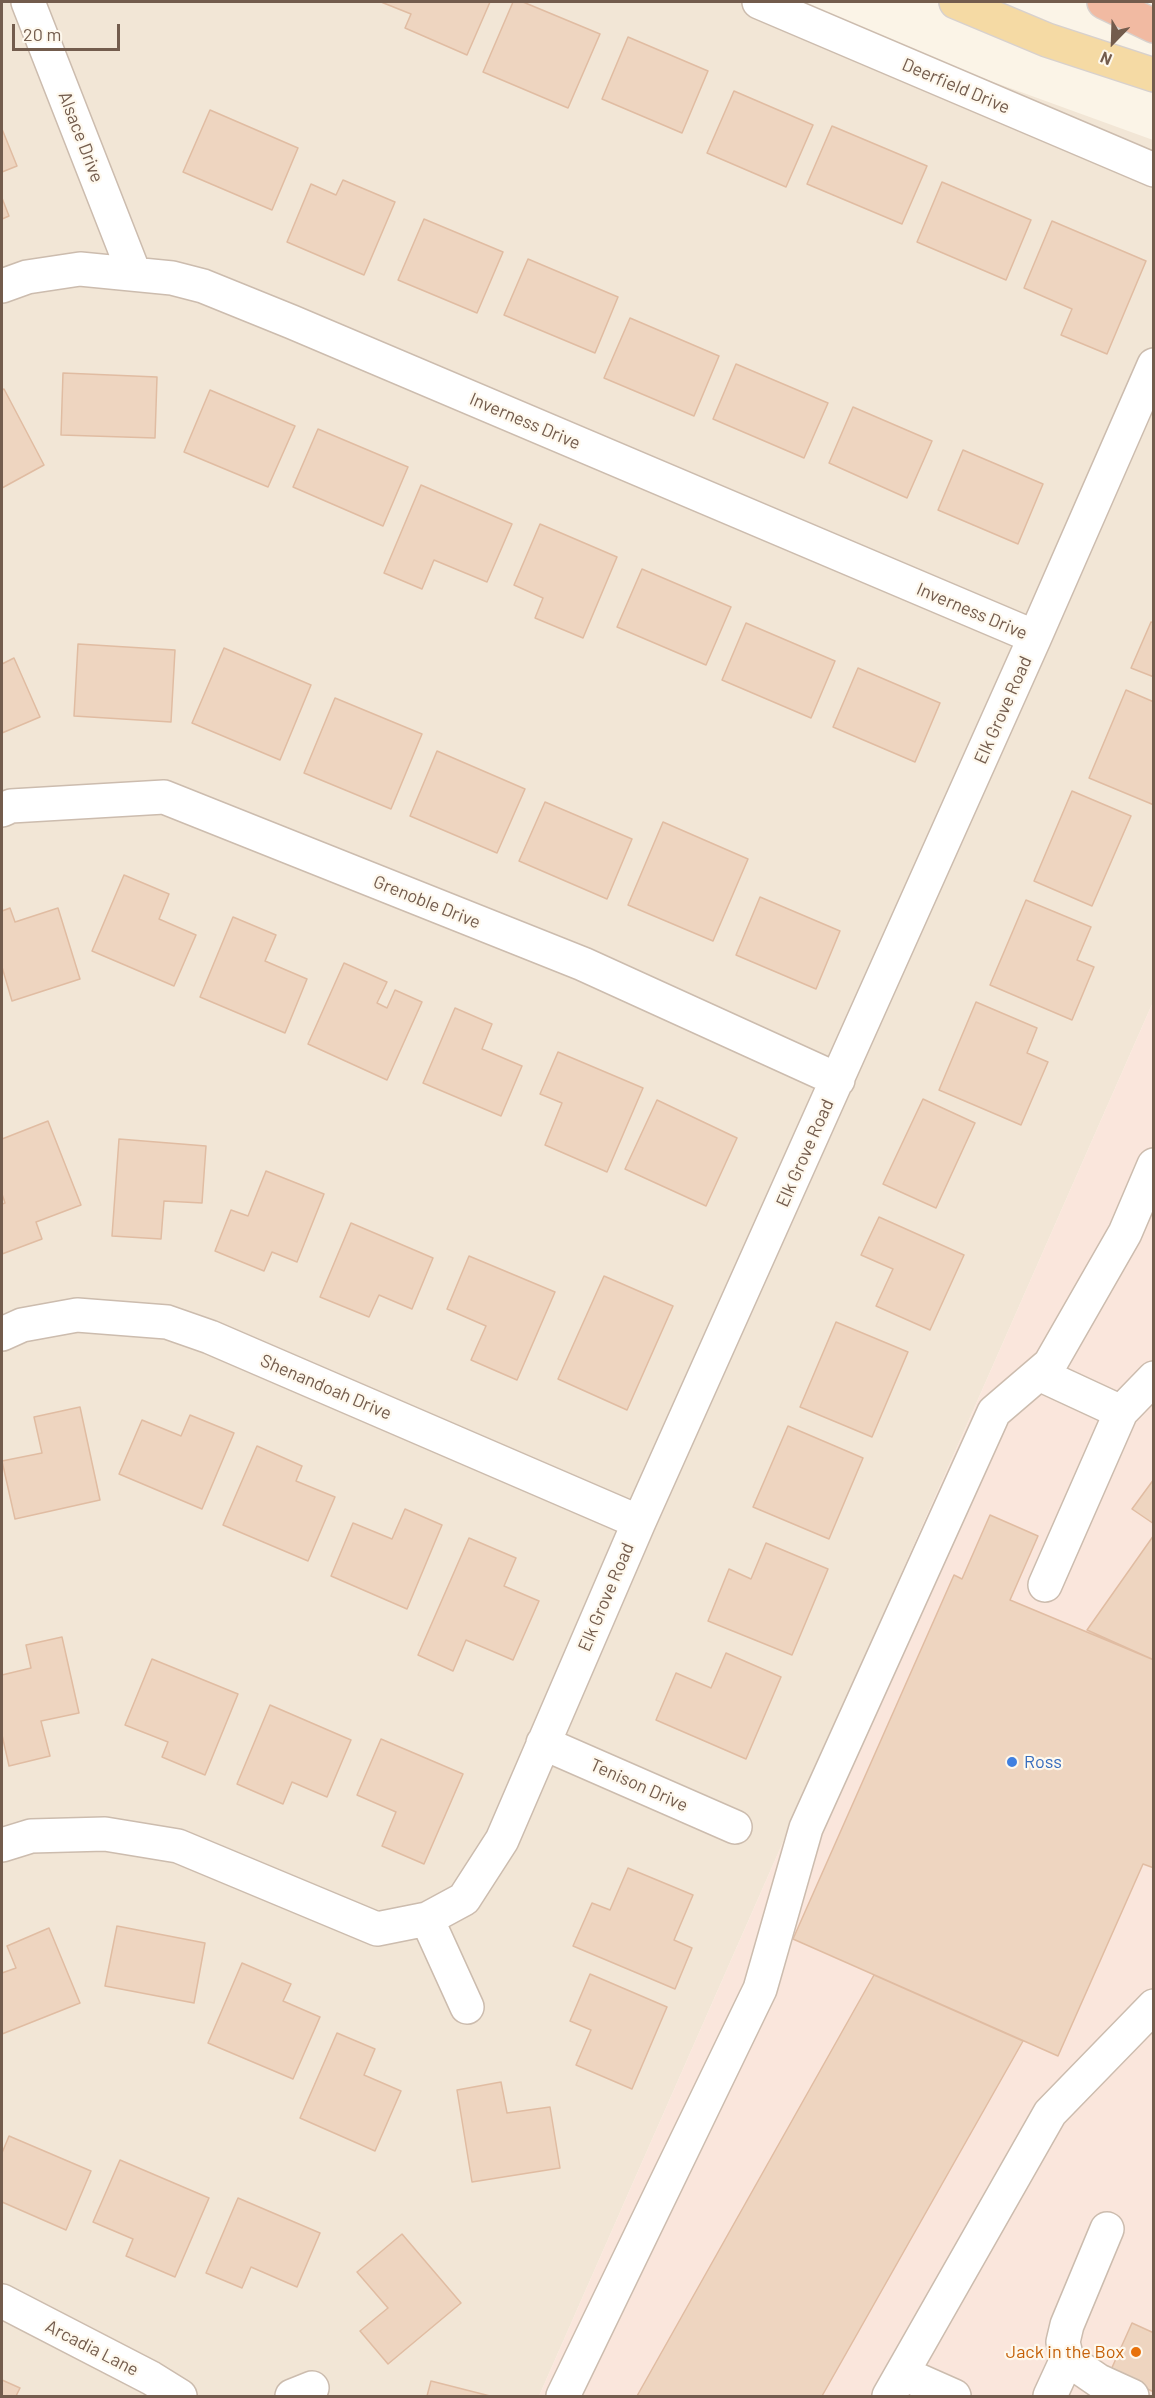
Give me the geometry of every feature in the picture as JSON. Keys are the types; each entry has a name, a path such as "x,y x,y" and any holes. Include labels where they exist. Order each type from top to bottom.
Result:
{"highway":[{"path":"1104,2 1154,26"}],"main road":[{"path":"956,2 1047,40 1154,75"}],"street":[{"name":"Alsace Drive","path":"28,2 134,273"},
{"name":"Deerfield Drive","path":"759,2 1154,170"},
{"name":"Inverness Drive","path":"2,286 27,277 80,268 172,278 202,286 1035,637"},
{"name":"Elk Grove Road","path":"2,1845 32,1836 105,1834 178,1846 377,1929 427,1919 464,1899 482,1875 502,1840 639,1522 838,1080 1154,365"},
{"name":"Grenoble Drive","path":"2,810 11,806 164,797 583,964 838,1080"},
{"path":"563,2397 759,1989 807,1828 994,1412 1050,1364 1125,1233 1154,1165"},
{"name":"Shenandoah Drive","path":"2,1334 22,1325 76,1315 167,1322 210,1337 639,1522"},
{"path":"1039,1374 1121,1412"},
{"path":"1045,1585 1121,1412 1154,1378"},
{"name":"Tenison Drive","path":"543,1743 735,1827"},
{"path":"427,1919 467,2007"},
{"path":"954,2397 895,2385 1050,2113 1150,2016"},
{"path":"1050,2397 1067,2359 1063,2342 1067,2325 1107,2229"},
{"name":"Arcadia Lane","path":"2,2301 151,2378 180,2397"},
{"path":"1067,2359 1099,2381 1132,2397"}],"shaded area":[{"path":"2,2 799,2 963,71 1153,140 1153,1002 539,2396 2,2396"},
{"path":"1153,1002 1153,2396 539,2396"}],"building":[{"path":"381,2 490,2 467,55 405,28 411,14"},
{"path":"513,2 523,2 600,34 568,108 483,72"},
{"path":"628,37 708,71 682,133 602,99"},
{"path":"734,91 813,125 786,187 707,153"},
{"path":"210,110 298,148 272,210 183,172"},
{"path":"832,126 927,166 902,224 807,184"},
{"path":"2,129 17,166 2,172"},
{"path":"343,180 395,202 364,275 287,242 311,184 336,195"},
{"path":"942,182 1031,220 1006,280 917,242"},
{"path":"2,198 9,216 2,219"},
{"path":"424,219 503,252 477,313 398,280"},
{"path":"1052,221 1146,261 1107,354 1061,335 1072,309 1024,288"},
{"path":"528,259 618,297 595,353 504,315"},
{"path":"630,318 719,356 694,416 604,378"},
{"path":"736,364 828,403 804,458 713,419"},
{"path":"63,373 157,377 155,438 61,435"},
{"path":"4,389 44,465 2,488 2,390"},
{"path":"210,390 295,426 268,487 184,452"},
{"path":"853,407 932,441 907,498 829,463"},
{"path":"318,429 408,467 383,526 293,487"},
{"path":"963,450 1043,484 1018,544 938,510"},
{"path":"421,485 512,524 487,582 434,560 422,589 384,573"},
{"path":"540,524 617,557 583,638 535,618 543,598 514,585"},
{"path":"642,569 731,607 706,665 617,627"},
{"path":"1151,622 1154,623 1154,677 1131,668"},
{"path":"746,623 835,661 811,718 722,680"},
{"path":"78,644 175,650 171,722 74,716"},
{"path":"224,648 311,685 280,760 192,723"},
{"path":"14,658 40,717 2,733 2,664"},
{"path":"858,668 940,703 915,762 833,727"},
{"path":"1126,690 1154,702 1154,805 1089,778"},
{"path":"335,698 422,734 391,809 304,773"},
{"path":"437,751 525,789 497,853 410,816"},
{"path":"1072,791 1131,816 1092,906 1034,881"},
{"path":"545,802 632,839 607,899 519,861"},
{"path":"663,822 748,859 713,941 628,905"},
{"path":"124,875 169,894 159,919 196,935 174,986 92,951"},
{"path":"760,897 840,931 816,989 736,955"},
{"path":"1026,900 1091,927 1077,960 1094,967 1072,1020 990,985"},
{"path":"10,908 15,922 58,908 80,979 12,1001 2,967 2,911"},
{"path":"233,917 276,935 265,961 307,979 285,1033 200,997"},
{"path":"344,963 387,982 377,1003 387,1008 395,990 422,1002 387,1080 308,1044"},
{"path":"976,1002 1037,1028 1027,1053 1048,1062 1021,1125 939,1090"},
{"path":"455,1008 492,1024 482,1049 522,1066 501,1116 423,1083"},
{"path":"558,1052 643,1088 607,1172 545,1145 562,1103 540,1094"},
{"path":"923,1099 975,1123 936,1208 883,1184"},
{"path":"657,1100 737,1138 706,1206 625,1169"},
{"path":"48,1121 81,1205 36,1222 42,1239 2,1254 2,1204 5,1203 2,1194 2,1139"},
{"path":"119,1139 206,1146 202,1203 164,1201 161,1239 112,1236"},
{"path":"266,1171 324,1194 297,1262 272,1252 264,1271 215,1251 231,1210 248,1216"},
{"path":"879,1217 964,1255 930,1330 876,1306 893,1269 861,1255"},
{"path":"351,1223 433,1258 412,1309 379,1295 369,1317 320,1297"},
{"path":"469,1256 555,1292 517,1380 471,1360 486,1326 447,1309"},
{"path":"604,1276 673,1306 627,1410 558,1379"},
{"path":"836,1322 908,1352 872,1437 800,1407"},
{"path":"80,1407 100,1500 15,1519 2,1461 42,1453 34,1417"},
{"path":"190,1415 234,1433 202,1509 119,1474 142,1420 181,1436"},
{"path":"788,1426 863,1458 829,1539 753,1507"},
{"path":"257,1446 302,1466 296,1481 335,1497 308,1561 223,1525"},
{"path":"1154,1479 1154,1524 1132,1509"},
{"path":"405,1509 442,1525 407,1609 331,1576 353,1523 392,1539"},
{"name":"Ross","path":"990,1515 1038,1536 1010,1600 1154,1660 1154,1868 1143,1864 1058,2056 793,1939 954,1575 962,1579"},
{"path":"1154,1535 1154,1660 1087,1630"},
{"path":"469,1538 516,1558 504,1586 539,1601 513,1660 466,1640 453,1671 418,1655"},
{"path":"766,1543 828,1569 792,1655 708,1621 729,1569 751,1579"},
{"path":"62,1637 79,1713 41,1721 50,1756 9,1766 2,1735 2,1675 31,1668 26,1645"},
{"path":"726,1653 781,1677 746,1759 656,1720 676,1673 711,1688"},
{"path":"152,1659 238,1694 205,1775 162,1757 168,1742 125,1725"},
{"path":"270,1705 351,1740 327,1797 292,1782 283,1804 237,1784"},
{"path":"381,1739 463,1774 424,1864 382,1846 396,1812 357,1795"},
{"path":"628,1868 693,1895 674,1940 692,1948 675,1989 573,1946 592,1903 610,1910"},
{"path":"117,1926 205,1943 194,2003 105,1986"},
{"path":"49,1928 80,2003 2,2034 2,1973 16,1968 7,1946"},
{"path":"242,1963 291,1984 283,2001 320,2017 293,2079 208,2043"},
{"path":"590,1974 667,2007 632,2089 576,2065 591,2030 570,2021"},
{"path":"874,1975 1023,2041 822,2396 637,2396"},
{"path":"337,2033 375,2049 364,2075 401,2091 375,2151 300,2118"},
{"path":"501,2082 507,2113 550,2107 560,2168 472,2182 457,2090"},
{"path":"9,2136 91,2171 66,2230 2,2202 2,2153"},
{"path":"120,2160 209,2198 175,2277 126,2256 133,2239 93,2222"},
{"path":"238,2198 320,2233 297,2287 251,2267 242,2288 206,2273"},
{"path":"402,2234 461,2303 388,2364 360,2331 388,2308 357,2272"},
{"name":"Jack in the Box","path":"1132,2323 1154,2333 1154,2392 1110,2372"},
{"path":"2,2380 20,2388 16,2396 2,2396"},
{"path":"431,2381 490,2396 427,2396"}],"place":[{"name":"Ross","path":"1012,1762"},
{"name":"Jack in the Box","path":"1136,2352"}]}
